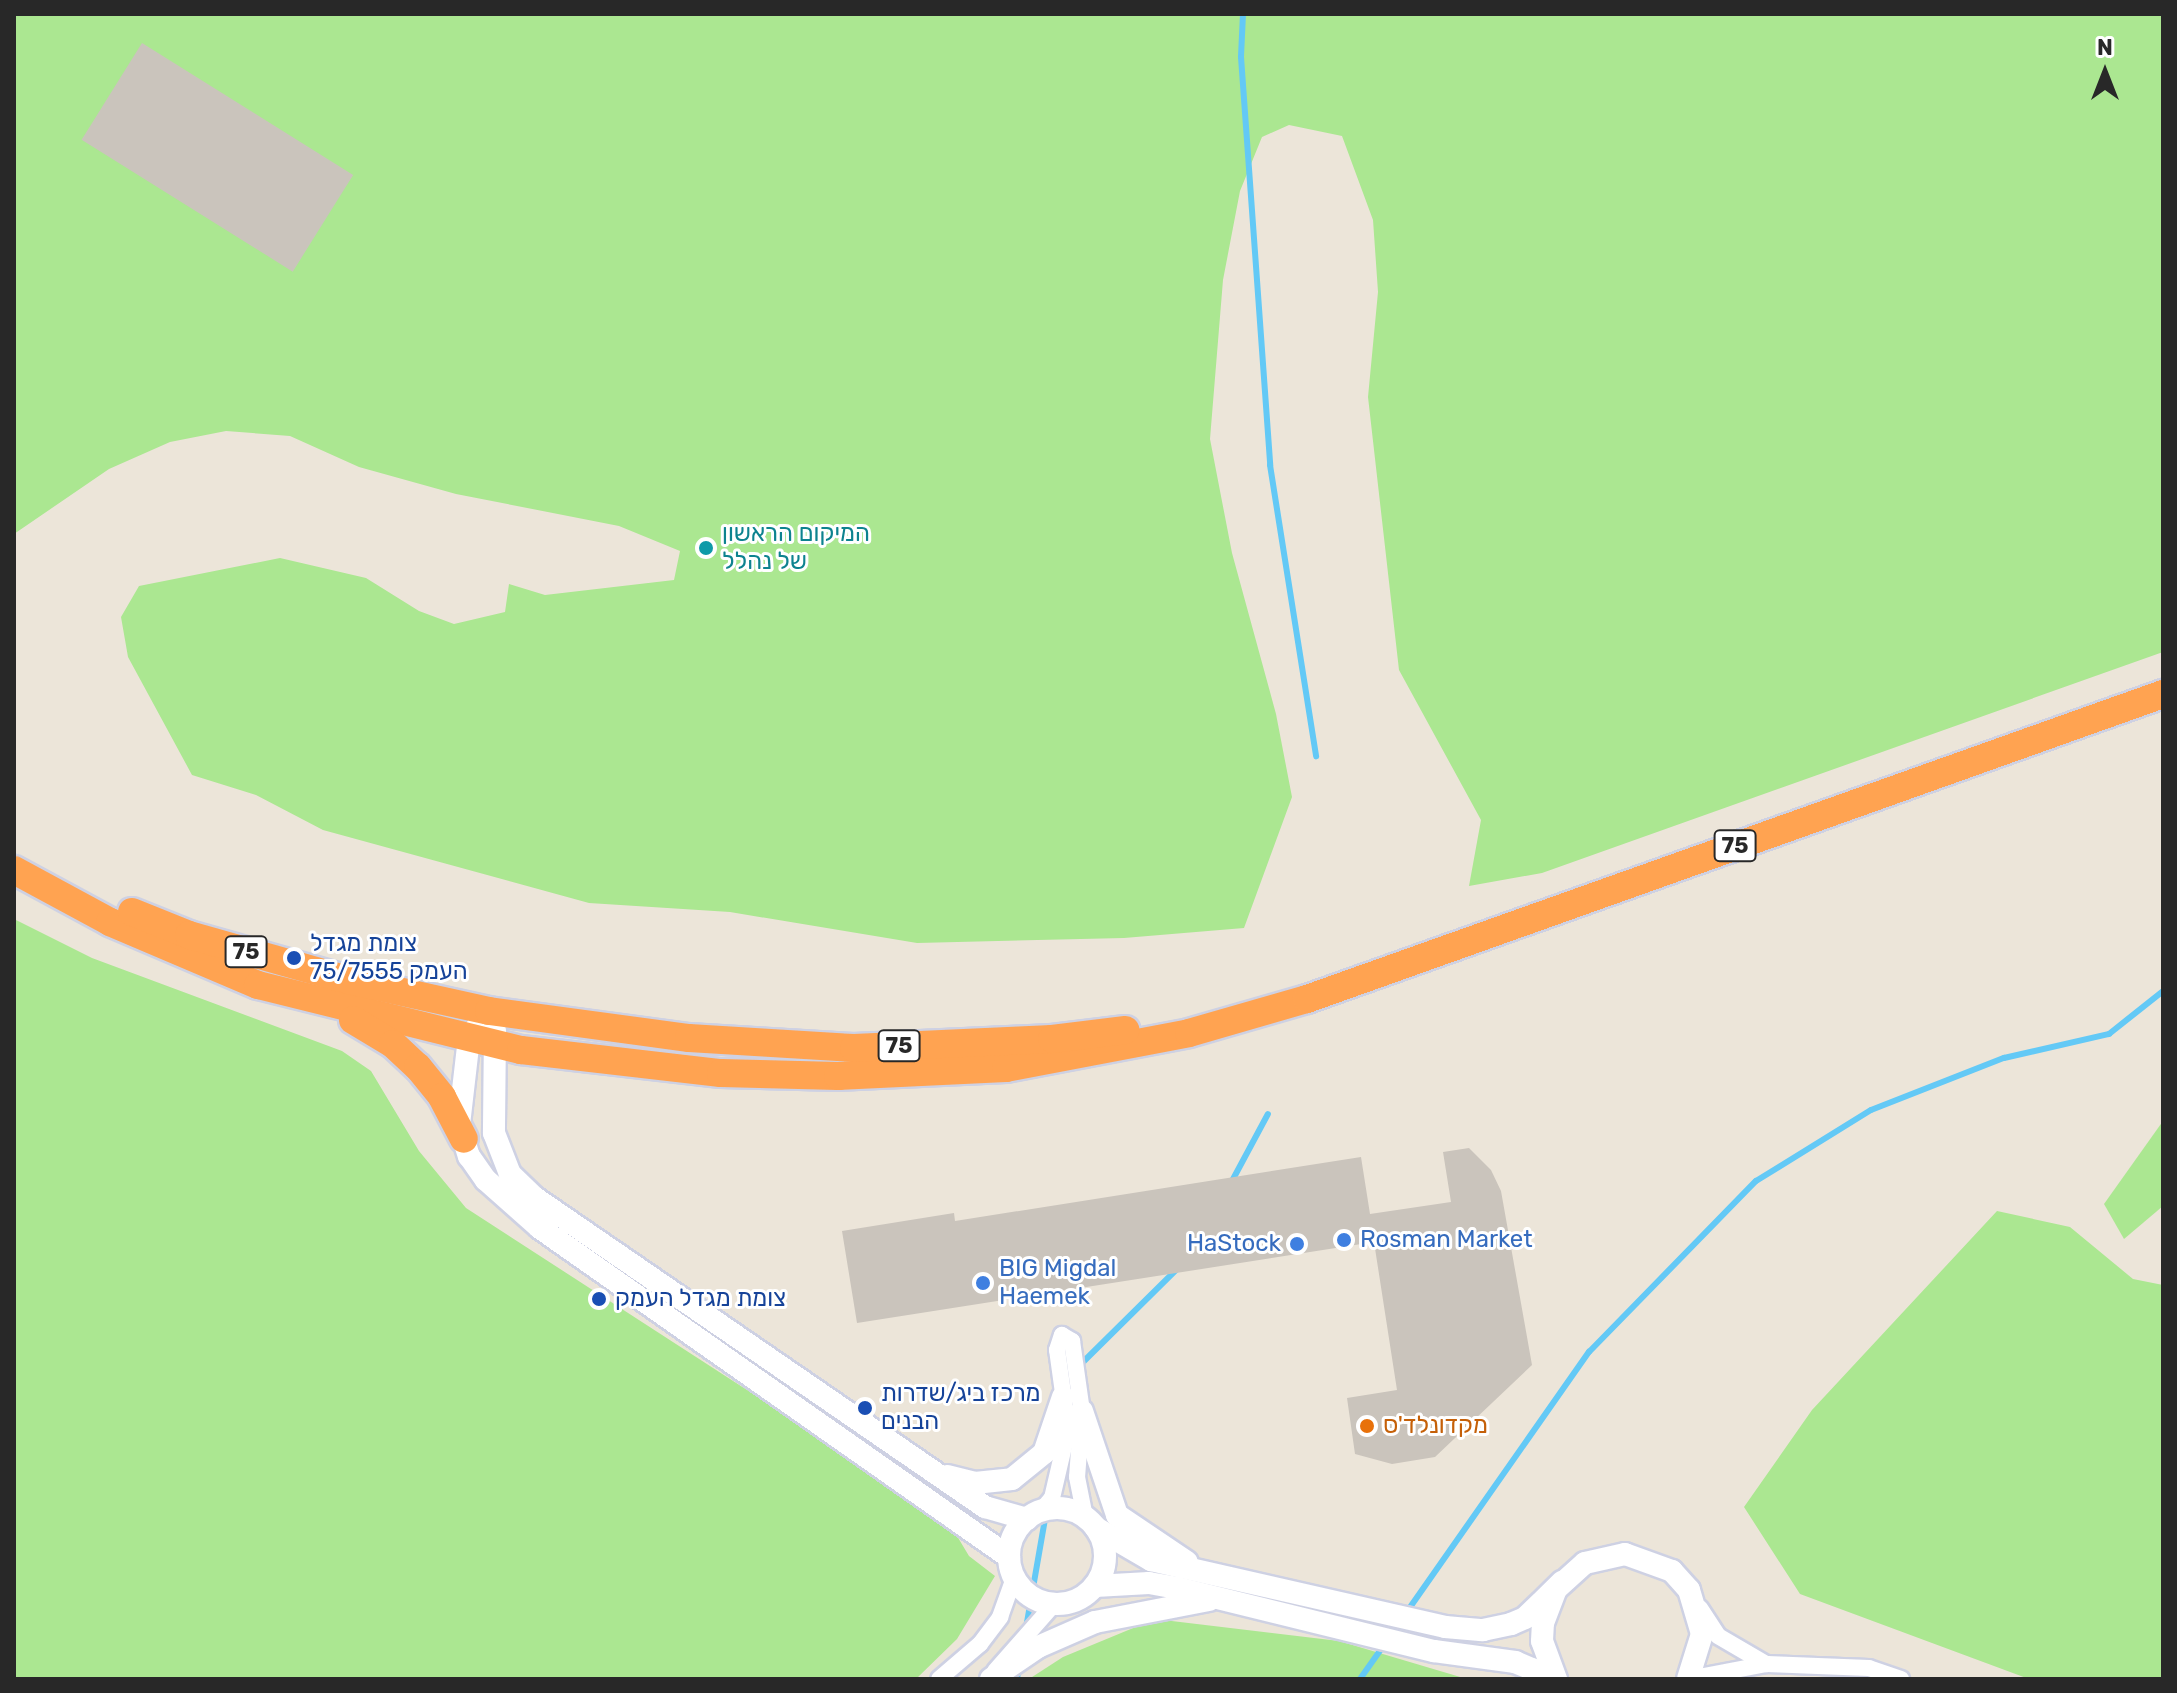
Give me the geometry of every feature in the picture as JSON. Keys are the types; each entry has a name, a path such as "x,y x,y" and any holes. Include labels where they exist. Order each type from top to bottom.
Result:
{"highway":[{"name":"75","path":"14,870 184,955 305,999 499,1045 630,1067 721,1073 914,1073 1006,1068 1102,1053 1307,999 2163,694"},
{"name":"75","path":"14,861 189,935 335,977 489,1011 689,1038 854,1048 1052,1039 1161,1026 1307,999"},
{"path":"305,999 393,1044 442,1097 464,1139"}],"main road":[{"path":"489,1011 469,1038 459,1124 486,1180 540,1228 1012,1567 1028,1594 1054,1604 1080,1598 1095,1586 1105,1557 1090,1522"},
{"path":"489,1011 499,1045 494,1133 510,1174 535,1198 985,1507 1034,1515 1063,1509 1151,1560 1445,1627 1483,1630 1525,1618 1585,1563 1625,1554 1650,1559 1689,1590 1702,1634 1688,1679"},
{"path":"933,1472 975,1483 1012,1479 1044,1453 1063,1397"},
{"path":"1082,1411 1117,1515 1210,1573"},
{"path":"1012,1567 1015,1533 1034,1515"},
{"path":"1556,1679 1546,1660 1543,1623 1562,1582"},
{"path":"1095,1586 1149,1583 1434,1651 1515,1662 1556,1679"},
{"path":"990,1679 1038,1647 1095,1622 1222,1598"}],"street":[{"path":"1034,1515 1052,1498 1068,1429 1057,1350 1062,1335 1072,1341 1082,1411 1077,1477 1090,1522"},
{"path":"939,1679 980,1644 1000,1617 1012,1567"},
{"path":"1689,1590 1718,1636 1767,1664"},
{"path":"990,1679 1014,1644 1054,1604"},
{"path":"1688,1679 1767,1664 1869,1668 1901,1679"}],"green space":[{"path":"14,14 2163,14 2163,652 1542,873 1469,886 1481,820 1399,670 1368,397 1378,292 1373,220 1342,136 1289,125 1262,137 1240,191 1223,280 1210,439 1232,553 1276,714 1292,797 1244,928 1124,938 917,943 730,912 589,903 323,830 256,795 192,775 128,657 121,617 139,586 280,558 366,578 419,611 454,624 505,612 509,584 545,595 674,580 680,551 619,526 456,494 359,467 290,436 226,431 170,442 109,469 14,534"},
{"path":"14,919 92,958 342,1051 371,1071 419,1151 466,1208 912,1497 957,1536 969,1556 995,1576 957,1639 916,1679 14,1679"},
{"path":"2163,1121 2163,1206 2124,1239 2104,1204"},
{"path":"1997,1211 2070,1227 2133,1279 2163,1285 2163,1679 2029,1679 1800,1594 1744,1507 1812,1410"},
{"path":"1155,1619 1339,1641 1467,1679 1029,1679 1063,1657"}],"building":[{"path":"142,43 353,175 293,272 82,140"},
{"name":"BIG Migdal Haemek","path":"1469,1148 1491,1170 1501,1191 1532,1365 1435,1457 1392,1464 1355,1454 1347,1398 1397,1390 1374,1242 857,1323 842,1231 954,1213 955,1221 1361,1157 1370,1214 1451,1202 1443,1152"}],"waterway":[{"path":"1243,14 1241,57 1270,465 1316,756"},
{"path":"1406,1613 1589,1352 1756,1181 1871,1110 2004,1058 2109,1034 2163,991"},
{"path":"1232,1181 1268,1114"},
{"path":"1078,1367 1178,1268"},
{"path":"1026,1628 1046,1513"},
{"path":"1360,1679 1384,1645"},
{"path":"1017,1679 1019,1667"}],"place":[{"name":"המיקום הראשון של נהלל","path":"706,548"},
{"name":"צומת מגדל העמק 75/7555","path":"294,958"},
{"name":"Rosman Market","path":"1344,1240"},
{"name":"HaStock","path":"1297,1244"},
{"name":"BIG Migdal Haemek","path":"983,1283"},
{"name":"צומת מגדל העמק","path":"599,1299"},
{"name":"מרכז ביג/שדרות הבנים","path":"865,1408"},
{"name":"מקדונלד'ס","path":"1367,1426"}]}
